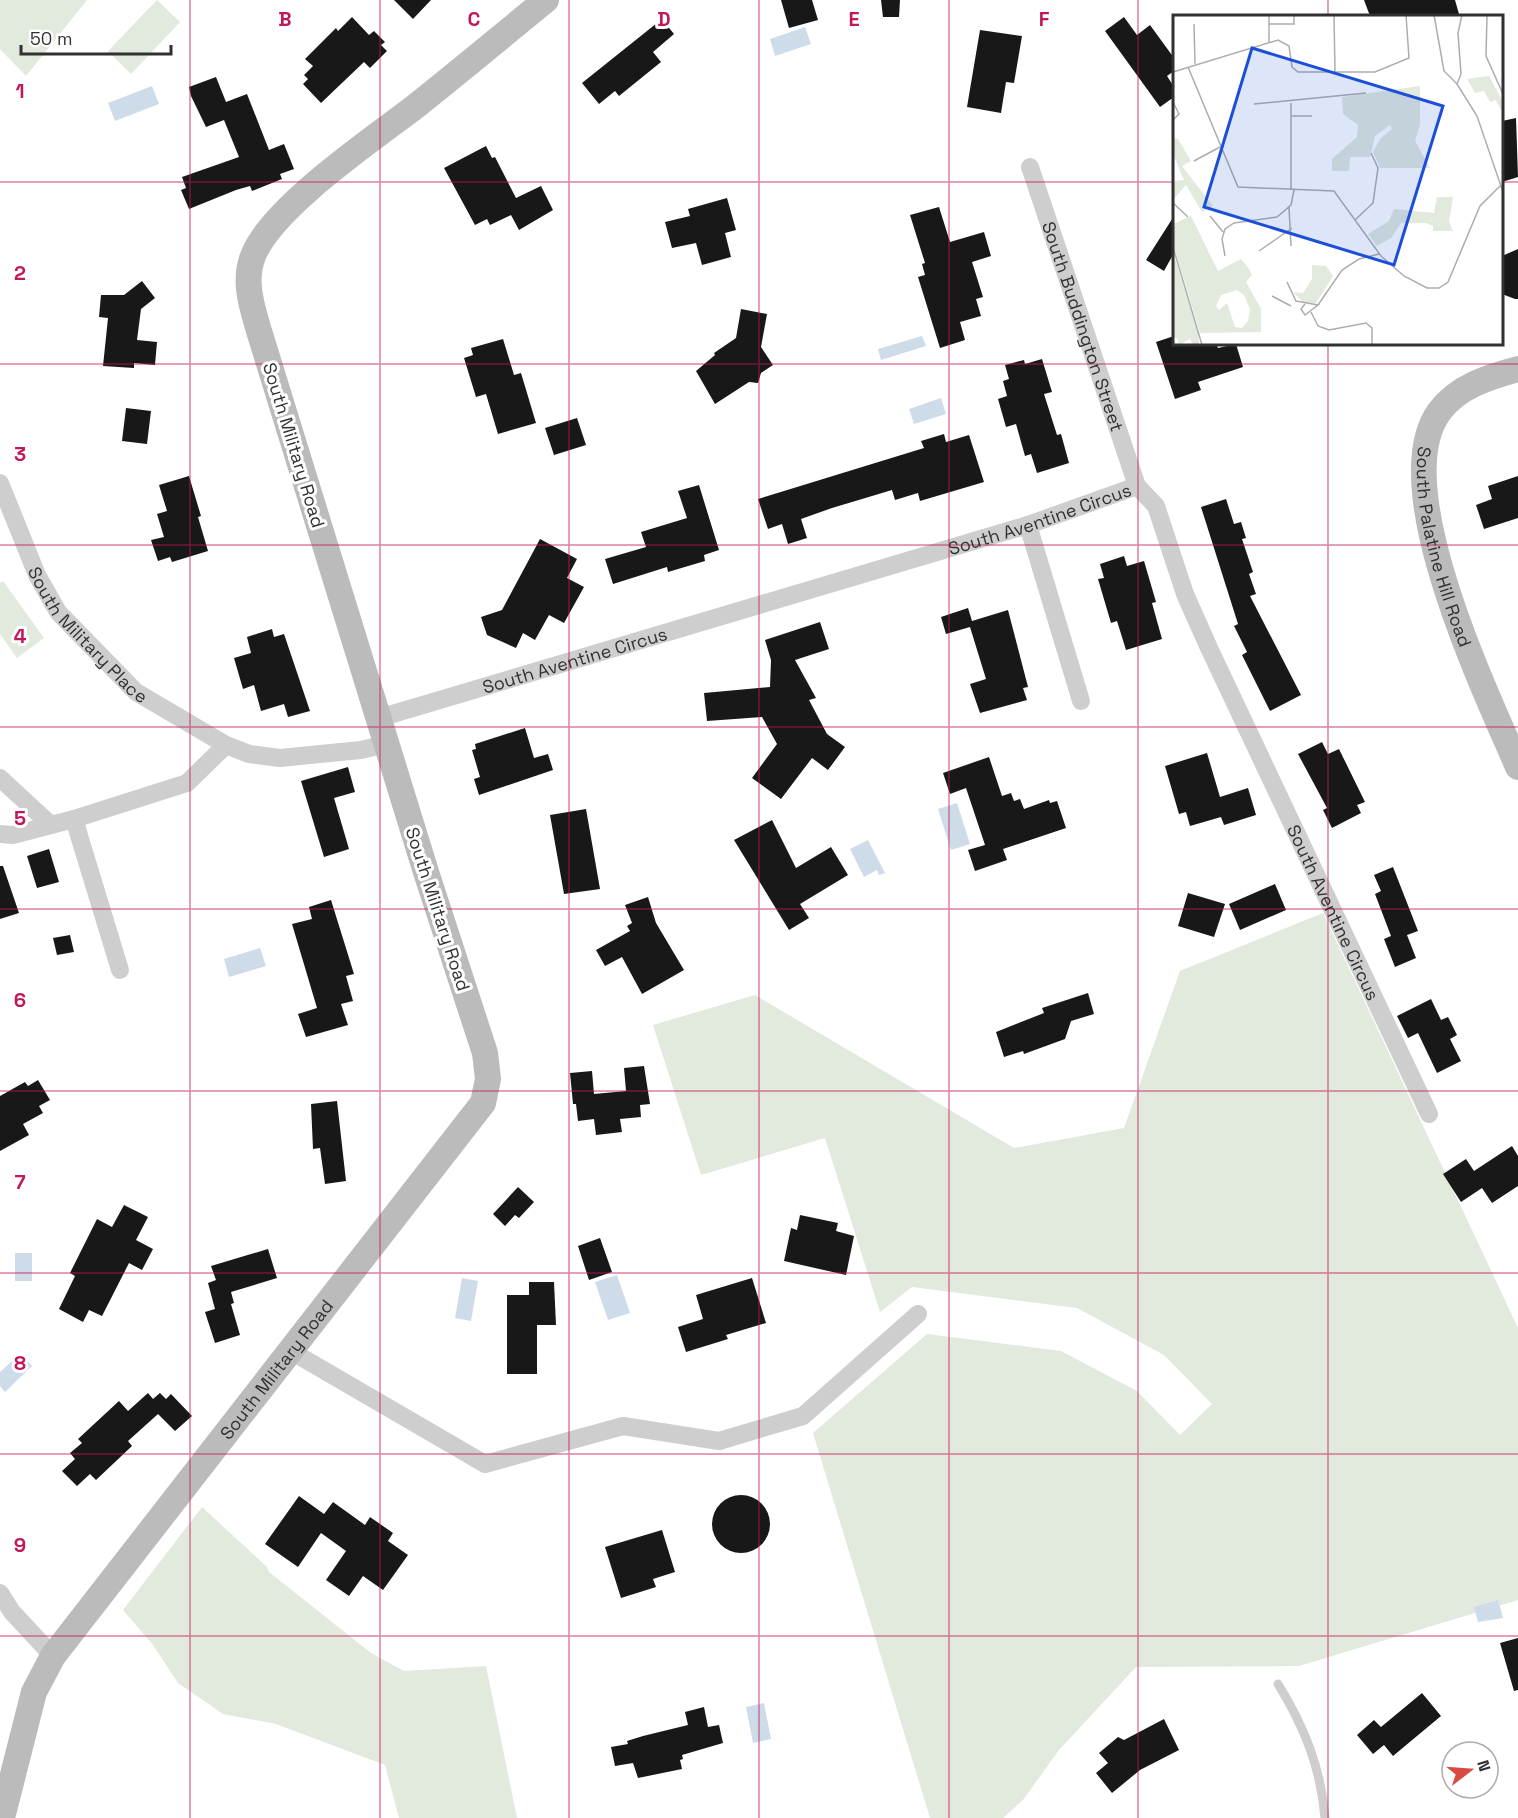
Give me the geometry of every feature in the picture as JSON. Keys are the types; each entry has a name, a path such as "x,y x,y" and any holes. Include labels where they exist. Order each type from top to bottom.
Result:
{"street":[{"name":"South Military Road","path":"2,1818 34,1692 53,1656 483,1103 487,1091 485,1053 386,744 259,331 249,290 250,265 265,234 285,212 546,0"},
{"name":"South Buddington Street","path":"1030,167 1137,486"},
{"name":"South Palatine Hill Road","path":"1518,369 1469,386 1444,406 1432,427 1425,472 1430,520 1451,604 1518,767"},
{"name":"South Military Place","path":"0,483 37,575 66,621 136,692 226,745 249,754 280,758 362,750 386,744"},
{"name":"South Aventine Circus","path":"379,718 1028,525 1137,486 1156,506 1185,594 1209,648 1429,1114"},
{"path":"1028,525 1081,701"},
{"path":"0,834 13,835 74,819 187,783 226,745"},
{"path":"0,778 51,825"},
{"path":"74,819 120,970"},
{"path":"289,1350 485,1464 623,1426 718,1441 803,1416 918,1314"},
{"path":"0,1593 12,1612 53,1656"}],"lane":[{"path":"1278,1684 1306,1733 1314,1759 1325,1818"}],"shaded area":[{"path":"0,0 87,0 26,76 0,49"},
{"path":"157,0 180,22 131,74 108,51"},
{"path":"3,581 44,638 17,658 0,634 0,583"},
{"path":"1323,913 1518,1328 1518,1600 1299,1666 1136,1667 1059,1750 1023,1800 1003,1818 930,1818 813,1433 927,1334 1061,1351 1137,1391 1180,1435 1212,1404 1164,1355 1077,1308 912,1287 880,1312 825,1138 701,1175 653,1025 755,995 1014,1148 1124,1128 1180,971"},
{"path":"202,1507 267,1567 269,1572 371,1653 404,1671 486,1666 517,1818 399,1818 385,1765 276,1724 223,1714 178,1683 153,1645 123,1610"}],"water":[{"path":"805,27 811,44 775,56 770,39"},
{"path":"152,86 159,104 115,121 108,103"},
{"path":"922,336 926,346 881,360 878,349"},
{"path":"941,398 946,414 914,424 909,409"},
{"path":"957,803 970,844 951,850 938,809"},
{"path":"868,840 885,873 879,875 877,870 864,877 850,849"},
{"path":"260,948 266,966 229,977 224,959"},
{"path":"15,1253 32,1253 32,1281 15,1281"},
{"path":"617,1275 630,1313 608,1320 595,1282"},
{"path":"462,1278 478,1281 471,1321 455,1318"},
{"path":"21,1353 32,1366 5,1392 0,1386 0,1372"},
{"path":"1498,1600 1503,1618 1478,1622 1474,1607"},
{"path":"764,1703 771,1739 753,1743 746,1707"}],"building":[{"path":"394,0 431,0 413,19"},
{"path":"781,0 812,0 818,20 789,28"},
{"path":"881,0 900,0 899,17 883,17"},
{"path":"1364,0 1455,0 1459,14 1454,15 1370,15"},
{"path":"352,17 369,35 374,31 385,42 381,45 387,51 370,68 364,62 321,103 303,84 308,79 304,75 313,66 305,59 336,28 338,31"},
{"path":"1124,17 1137,35 1150,25 1173,57 1173,72 1167,76 1173,85 1173,98 1160,107 1105,31"},
{"path":"662,19 674,34 653,52 661,62 619,96 615,91 599,104 582,83"},
{"path":"980,30 1022,36 1014,83 1006,82 1001,113 967,107"},
{"path":"216,77 226,102 247,94 269,150 284,144 294,169 280,174 282,179 252,191 250,186 236,190 189,209 181,190 186,188 182,177 239,157 224,120 206,127 191,96 189,87"},
{"path":"1516,118 1518,177 1503,182 1503,121"},
{"path":"486,146 492,158 495,157 516,198 541,186 553,210 519,230 511,215 490,225 487,219 475,225 444,168"},
{"path":"727,198 736,230 725,233 731,257 702,265 696,243 672,248 665,222 690,216 688,209"},
{"path":"939,207 950,242 984,232 991,256 972,262 983,297 976,299 981,316 960,322 965,340 940,348 918,277 925,275 922,264 925,263 910,215"},
{"path":"1173,218 1173,255 1164,271 1146,260"},
{"path":"1518,249 1518,299 1503,294 1503,256"},
{"path":"142,281 155,298 141,309 137,340 157,342 155,365 134,363 134,368 103,366 108,318 99,317 101,295 124,295"},
{"path":"741,309 767,314 761,347 773,365 761,373 758,383 749,382 715,404 696,371 715,355 714,353 736,338"},
{"path":"1173,336 1173,345 1216,345 1218,348 1236,345 1243,367 1198,382 1201,390 1175,399 1156,342"},
{"path":"503,339 514,375 521,373 536,423 498,434 486,394 476,397 464,358 473,355 471,348"},
{"path":"1042,359 1052,392 1044,394 1057,435 1061,434 1069,463 1037,473 1031,454 1025,456 1016,424 1006,427 998,399 1007,396 1003,381 1009,379 1005,365 1024,360 1025,364"},
{"path":"126,408 151,411 147,444 122,441"},
{"path":"577,418 586,445 554,455 545,428"},
{"path":"944,434 946,442 969,435 984,482 920,501 918,493 895,500 892,490 832,508 801,519 807,538 788,544 782,524 768,529 758,499 924,448 921,441"},
{"path":"189,476 201,516 198,517 208,551 172,562 170,557 158,561 151,540 164,537 157,514 167,511 159,485"},
{"path":"1518,476 1518,518 1484,529 1476,505 1492,499 1488,486"},
{"path":"699,485 719,550 704,555 705,561 668,572 667,567 613,584 605,559 646,547 641,532 687,518 678,491"},
{"path":"1226,499 1234,524 1241,522 1246,538 1242,539 1253,572 1249,574 1256,594 1250,596 1301,695 1270,711 1242,655 1247,652 1234,626 1238,624 1201,507"},
{"path":"540,539 577,559 567,578 584,587 564,623 549,615 535,640 523,633 516,648 487,635 481,617 502,610"},
{"path":"1124,556 1127,566 1144,561 1156,602 1152,603 1162,639 1126,650 1117,621 1111,623 1098,579 1104,578 1100,564"},
{"path":"968,608 972,621 1008,610 1028,687 1023,688 1027,700 980,713 970,684 986,679 970,627 946,634 941,617"},
{"path":"820,622 829,649 795,660 816,698 809,700 827,734 845,747 828,770 812,758 781,799 752,778 777,744 762,717 707,721 704,693 770,687 771,660 765,640"},
{"path":"272,629 274,637 284,634 310,711 288,717 284,704 261,711 254,685 243,689 234,658 251,653 247,637"},
{"path":"525,728 534,758 548,754 553,770 479,795 474,779 480,777 472,750 476,749 475,744"},
{"path":"1322,742 1328,754 1339,749 1365,802 1357,805 1361,813 1332,828 1323,810 1327,808 1298,754"},
{"path":"1207,753 1220,797 1248,788 1256,815 1224,825 1221,817 1190,826 1186,812 1179,814 1165,766"},
{"path":"989,757 1002,796 1011,793 1014,801 1020,799 1024,809 1049,800 1050,803 1057,801 1066,828 1003,849 1007,860 975,871 968,850 985,845 966,788 950,794 943,773"},
{"path":"348,767 355,792 334,798 349,849 324,857 301,781"},
{"path":"586,809 600,889 564,894 550,815"},
{"path":"772,820 796,868 831,847 848,875 800,904 809,918 789,930 734,840"},
{"path":"49,849 59,882 37,888 27,856"},
{"path":"0,866 3,866 19,913 0,919"},
{"path":"1393,867 1418,931 1407,935 1416,958 1395,967 1384,939 1391,936 1375,894 1381,891 1374,875"},
{"path":"1275,884 1286,910 1240,930 1229,904"},
{"path":"1188,893 1225,904 1214,937 1178,926"},
{"path":"648,897 656,923 684,970 642,994 622,957 605,966 596,950 630,931 627,926 632,923 625,905"},
{"path":"331,900 354,974 346,976 353,1001 341,1004 348,1025 306,1037 298,1014 317,1008 292,924 312,919 309,907"},
{"path":"70,935 74,952 57,955 53,938"},
{"path":"1088,993 1094,1014 1071,1021 1065,1039 1024,1054 1023,1051 1004,1057 996,1032 1044,1013 1042,1008"},
{"path":"1431,999 1441,1020 1448,1017 1457,1035 1450,1039 1461,1061 1437,1073 1418,1033 1408,1038 1397,1016"},
{"path":"644,1066 650,1104 640,1105 641,1117 620,1119 622,1132 596,1135 594,1119 578,1121 576,1104 573,1104 570,1073 592,1071 594,1094 626,1091 624,1068"},
{"path":"38,1080 50,1100 39,1106 43,1113 23,1124 29,1135 0,1151 0,1096 25,1082 28,1086"},
{"path":"337,1101 346,1181 325,1184 320,1148 313,1149 311,1104"},
{"path":"1512,1146 1518,1156 1518,1186 1492,1203 1482,1188 1461,1202 1443,1174 1466,1159 1474,1171"},
{"path":"518,1187 534,1202 519,1218 515,1215 505,1226 493,1214"},
{"path":"124,1205 148,1217 136,1240 153,1249 142,1270 129,1263 102,1316 89,1310 83,1322 59,1309 75,1276 70,1273 97,1219 112,1227"},
{"path":"800,1215 838,1223 836,1231 854,1236 846,1275 784,1261 791,1228 797,1230"},
{"path":"600,1238 612,1272 589,1280 578,1246"},
{"path":"268,1249 277,1278 231,1292 234,1303 231,1304 240,1335 215,1343 205,1312 215,1309 208,1283 216,1280 211,1266"},
{"path":"752,1278 766,1323 726,1335 728,1339 686,1352 678,1327 703,1319 696,1295"},
{"path":"529,1282 554,1282 556,1325 537,1325 537,1374 507,1374 507,1295 529,1295"},
{"path":"148,1393 153,1399 160,1393 166,1399 171,1394 192,1416 175,1431 158,1414 128,1441 132,1446 96,1480 90,1474 77,1486 62,1471 75,1459 70,1453 82,1443 78,1439 119,1401 128,1411"},
{"path":"741,1495 752,1497 765,1508 770,1524 768,1535 757,1548 741,1553 730,1551 717,1540 712,1524 714,1513 725,1500"},
{"path":"299,1496 324,1514 333,1502 365,1525 370,1517 393,1533 388,1541 408,1555 383,1590 363,1576 349,1596 326,1580 346,1551 321,1533 298,1567 265,1544"},
{"path":"662,1530 675,1572 653,1579 656,1587 621,1598 605,1547"},
{"path":"1518,1638 1518,1690 1514,1691 1500,1643"},
{"path":"1422,1693 1441,1716 1393,1756 1384,1745 1373,1754 1357,1735 1374,1720 1381,1727"},
{"path":"704,1707 708,1727 719,1725 723,1743 682,1755 683,1759 680,1760 682,1769 638,1778 633,1763 615,1766 611,1747 688,1725 685,1712"},
{"path":"1164,1719 1179,1750 1140,1770 1112,1793 1096,1773 1108,1763 1099,1753 1118,1737 1124,1740"}]}
